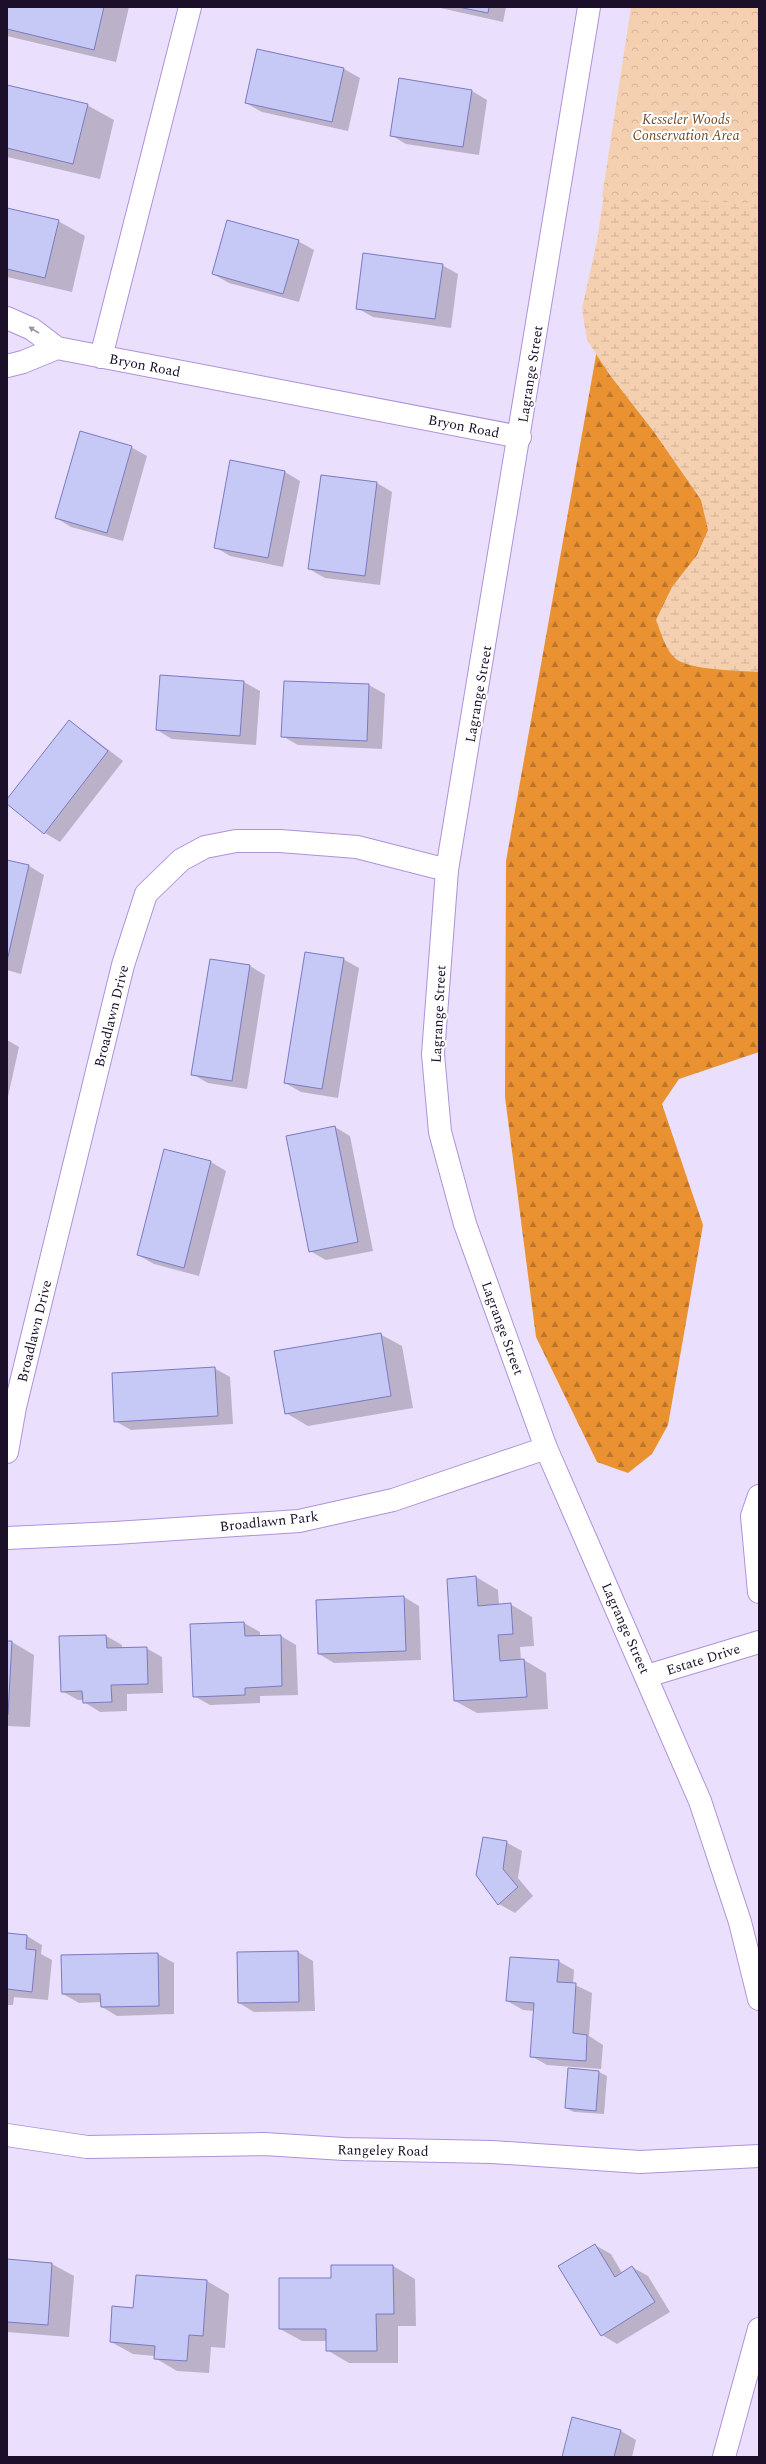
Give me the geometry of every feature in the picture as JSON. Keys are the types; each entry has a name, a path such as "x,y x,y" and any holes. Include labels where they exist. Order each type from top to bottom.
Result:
{"street":[{"name":"Bryon Road","path":"190,7 102,357 520,437"},
{"name":"Lagrange Street","path":"589,7 520,437 447,870 433,1054 440,1132 465,1224 546,1448 647,1676 714,1838 740,1922 759,1999"},
{"path":"7,318 32,329 57,348 102,357"},
{"path":"7,366 23,362 57,348"},
{"name":"Broadlawn Drive","path":"7,1452 15,1407 123,965 146,894 181,860 204,847 236,841 280,840 357,847 447,870"},
{"name":"Broadlawn Park","path":"7,1538 115,1534 299,1520 393,1500 546,1448"},
{"path":"759,1496 752,1516 759,1592"},
{"name":"Estate Drive","path":"647,1676 759,1642"},
{"name":"Rangeley Road","path":"7,2135 87,2147 264,2144 344,2149 492,2152 640,2162 759,2156"},
{"path":"724,2457 759,2329"}],"green space":[{"name":"Kesseler Woods Conservation Area","path":"631,7 759,7 759,203 602,197"},
{"path":"658,7 759,7 759,1052 679,1079 662,1104 703,1225 668,1425 652,1454 628,1473 597,1462 536,1337 505,1097 506,861"},
{"path":"759,7 759,672 692,666 676,659 666,646 656,620 672,587 697,555 708,530 701,500 654,432 609,374 587,340 582,309 597,241 617,107"}],"building":[{"path":"7,7 104,7 94,50 7,29"},
{"path":"458,7 489,7 488,13"},
{"path":"257,49 344,68 332,122 245,103"},
{"path":"399,78 472,90 463,147 390,136"},
{"path":"7,85 88,104 73,164 7,148"},
{"path":"7,208 59,220 45,278 7,269"},
{"path":"227,220 299,240 283,294 212,274"},
{"path":"363,253 443,264 435,319 356,309"},
{"path":"80,431 132,446 107,533 55,518"},
{"path":"230,460 285,471 268,558 214,548"},
{"path":"321,475 377,482 365,576 308,569"},
{"path":"160,675 244,681 240,736 156,730"},
{"path":"284,681 369,684 367,741 281,737"},
{"path":"69,720 108,751 44,834 7,804 7,799"},
{"path":"7,860 29,865 7,961"},
{"path":"305,952 344,958 322,1089 284,1083"},
{"path":"210,959 250,965 232,1081 191,1075"},
{"path":"335,1126 358,1242 309,1252 286,1136"},
{"path":"164,1149 211,1161 184,1268 137,1255"},
{"path":"381,1333 391,1396 285,1414 274,1351"},
{"path":"215,1367 218,1416 114,1422 112,1373"},
{"path":"476,1576 478,1606 511,1603 513,1634 498,1635 500,1661 524,1659 527,1697 454,1701 447,1579"},
{"path":"404,1596 406,1651 318,1654 316,1600"},
{"path":"244,1622 245,1636 281,1635 282,1686 245,1688 245,1695 193,1697 190,1624"},
{"path":"106,1635 107,1648 147,1647 148,1684 111,1685 112,1702 83,1703 82,1691 61,1692 59,1636"},
{"path":"7,1641 12,1641 8,1715 7,1715"},
{"path":"483,1837 507,1841 503,1869 518,1887 498,1905 476,1875"},
{"path":"7,1933 27,1935 26,1949 36,1950 32,1992 7,1989"},
{"path":"298,1951 299,2002 238,2003 237,1952"},
{"path":"158,1953 159,2006 101,2007 100,1994 62,1994 61,1955"},
{"path":"510,1957 559,1960 557,1982 576,1983 573,2033 587,2035 586,2061 530,2057 534,2003 506,2001"},
{"path":"568,2068 599,2071 596,2111 565,2108"},
{"path":"595,2244 615,2277 632,2266 655,2302 601,2336 558,2266"},
{"path":"7,2259 52,2263 48,2325 7,2322"},
{"path":"331,2265 393,2265 394,2314 376,2314 377,2351 326,2351 326,2329 279,2329 279,2278 331,2278"},
{"path":"136,2275 207,2280 203,2336 189,2335 187,2361 154,2359 155,2346 110,2342 112,2306 133,2308"},
{"path":"572,2417 621,2430 614,2457 562,2457"}]}
